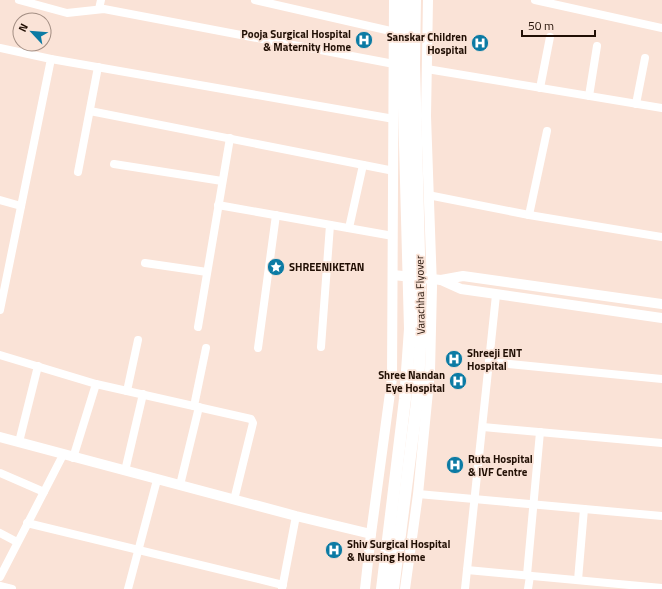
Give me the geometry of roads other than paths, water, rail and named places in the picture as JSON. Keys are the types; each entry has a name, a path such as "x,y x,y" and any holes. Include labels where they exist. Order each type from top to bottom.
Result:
{"main road":[{"name":"Varachha Flyover","path":"382,589 405,399 410,329 403,70 404,0"},
{"name":"Varachha Flyover","path":"393,589 417,402 421,330 414,65 415,0"}],"street":[{"path":"19,0 68,13 99,9 394,64"},
{"path":"99,9 101,0"},
{"path":"255,0 395,32"},
{"path":"365,589 392,378 394,0"},
{"path":"405,589 418,494 430,371 436,279 428,195 426,116 428,0"},
{"path":"534,0 662,28"},
{"path":"540,88 550,37"},
{"path":"589,96 597,46"},
{"path":"0,48 98,68 394,119"},
{"path":"636,104 645,58"},
{"path":"0,310 51,59"},
{"path":"78,172 98,68"},
{"path":"427,70 662,108"},
{"path":"90,111 394,171"},
{"path":"529,215 547,130"},
{"path":"198,326 230,138"},
{"path":"114,164 222,181"},
{"path":"349,228 363,165"},
{"path":"428,195 529,215 662,237"},
{"path":"0,200 21,206"},
{"path":"218,205 393,236"},
{"path":"258,348 276,215"},
{"path":"321,347 330,225"},
{"path":"146,263 207,272"},
{"path":"393,275 436,279 463,276 662,304"},
{"path":"436,279 461,289 662,318"},
{"path":"465,589 496,295"},
{"path":"128,391 138,340"},
{"path":"180,486 206,348"},
{"path":"0,355 96,384 250,418 253,423 234,500"},
{"path":"489,362 662,379"},
{"path":"19,442 38,366"},
{"path":"73,458 96,384"},
{"path":"125,471 143,394"},
{"path":"483,427 662,443"},
{"path":"528,589 533,504 540,432"},
{"path":"0,437 180,486 371,534"},
{"path":"0,577 63,455"},
{"path":"0,473 44,492"},
{"path":"128,589 158,480"},
{"path":"418,494 662,516"},
{"path":"578,580 584,509"},
{"path":"28,523 283,587 296,516"},
{"path":"0,533 17,542"},
{"path":"467,570 578,580 591,585 662,588"},
{"path":"0,586 12,589"}],"place":[{"name":"Pooja Surgical Hospital & Maternity Home","path":"364,40"},
{"name":"Sanskar Children Hospital","path":"480,43"},
{"name":"SHREENIKETAN","path":"276,267"},
{"name":"Shreeji ENT Hospital","path":"454,359"},
{"name":"Shree Nandan Eye Hospital","path":"458,381"},
{"name":"Ruta Hospital & IVF Centre","path":"455,465"},
{"name":"Shiv Surgical Hospital & Nursing Home","path":"334,550"}]}
